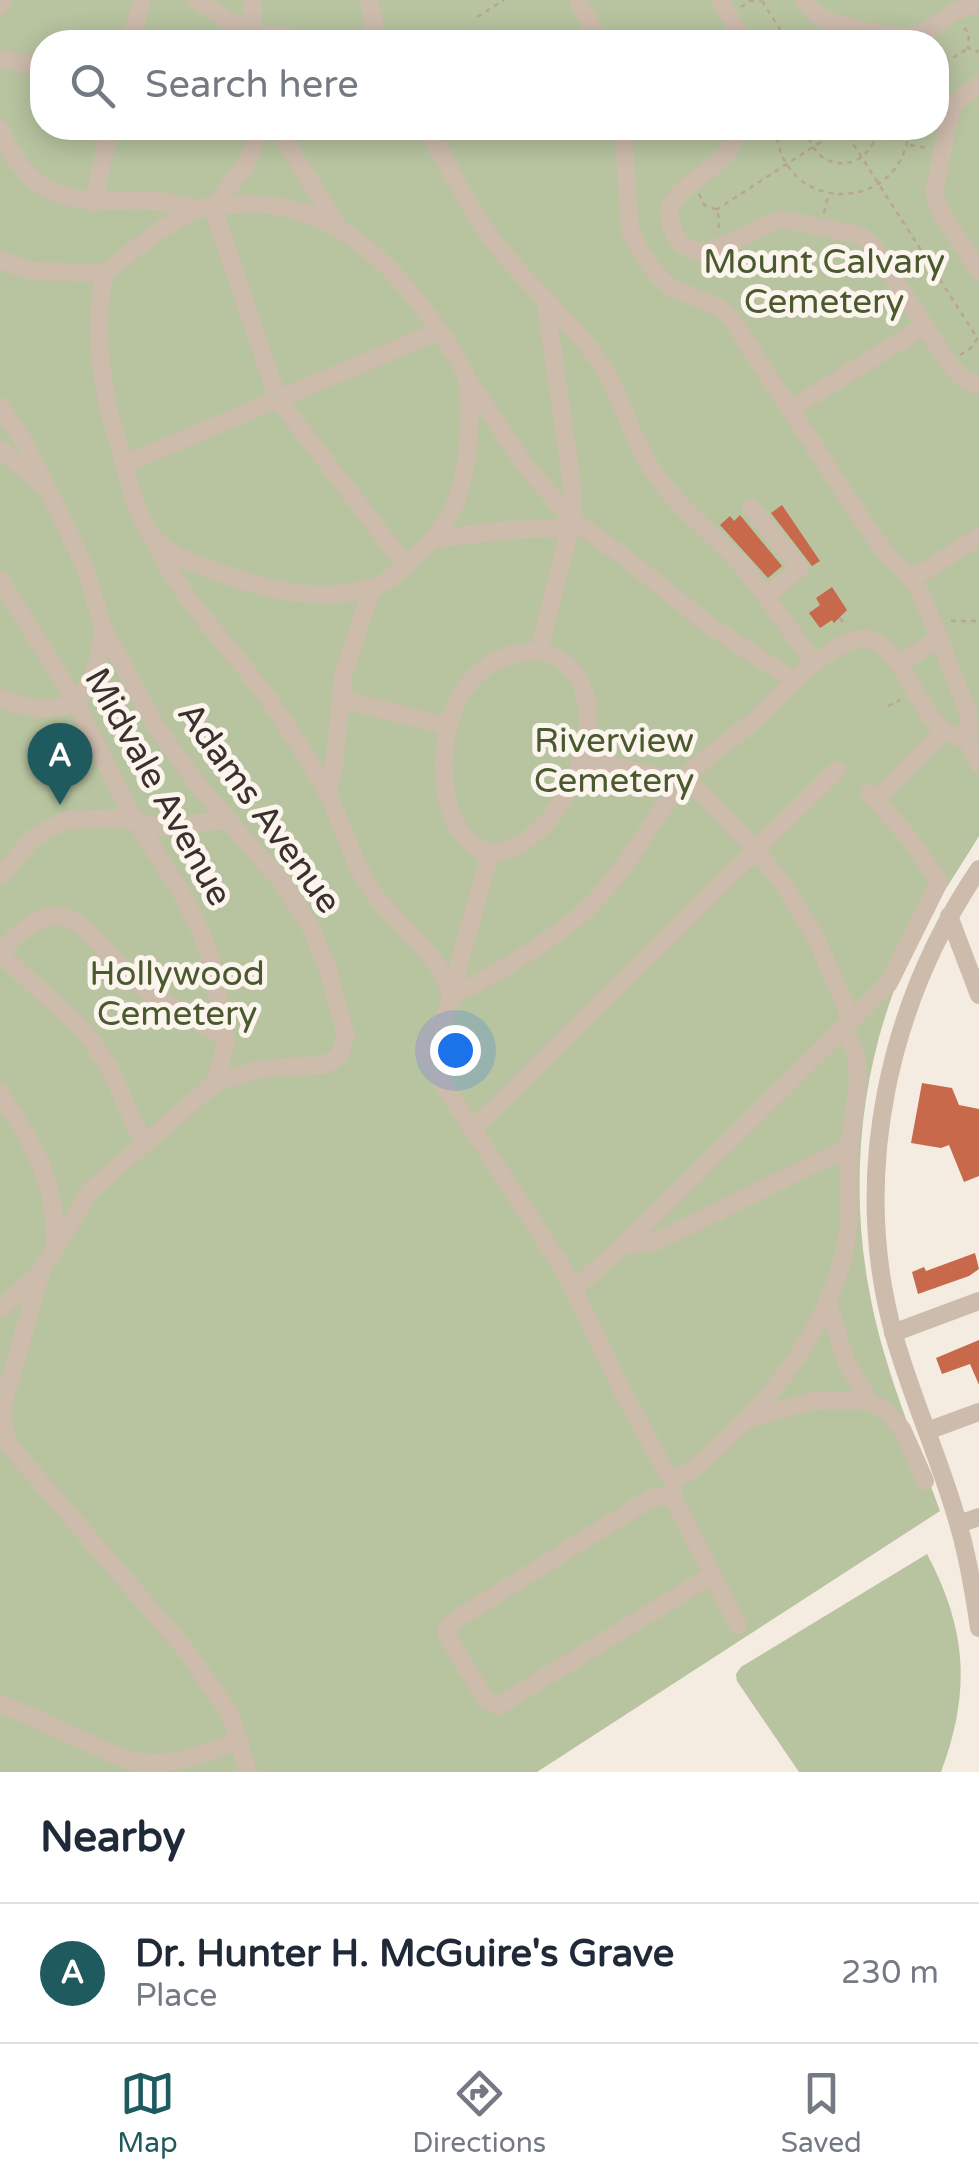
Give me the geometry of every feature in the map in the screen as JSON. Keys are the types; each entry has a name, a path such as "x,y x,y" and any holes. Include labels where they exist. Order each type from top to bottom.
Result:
{"street":[{"path":"134,30 142,0"},
{"path":"197,0 242,30"},
{"path":"252,0 253,30"},
{"path":"368,0 375,30"},
{"path":"578,0 592,30"},
{"path":"720,0 737,30"},
{"path":"804,0 815,15 828,21 871,30"},
{"path":"924,30 968,4 979,5"},
{"path":"0,59 30,65"},
{"path":"949,121 952,106 979,84"},
{"path":"0,129 21,166 64,195 94,202 171,202 204,208 244,203 273,205 306,212 357,238 404,284 523,463 572,520 728,639 796,680"},
{"path":"94,202 107,140"},
{"path":"255,140 246,165 204,208 129,254 105,274 99,344 104,389 134,498 173,578 263,691 327,792 361,874 391,915 425,950 450,997"},
{"path":"284,140 338,226"},
{"path":"433,140 479,223 601,364 628,412 640,448 654,472 766,596 815,663"},
{"path":"624,140 630,231 659,278 728,314 887,555 912,580 942,630 968,714 968,741 979,764"},
{"path":"733,140 727,155 688,183 670,206 674,236 686,247 706,253 782,219 859,235 872,246 945,358 963,379 979,385"},
{"path":"945,140 934,192 979,271"},
{"path":"204,208 278,399 406,566"},
{"path":"647,256 674,236"},
{"path":"0,260 31,271 105,274"},
{"path":"539,652 572,520 570,468 545,298"},
{"path":"792,408 925,326"},
{"path":"125,464 439,332"},
{"path":"154,539 202,566 268,589 326,594 372,588 406,566 435,539 454,512 466,476 470,415 466,377"},
{"path":"0,406 26,445 48,490"},
{"name":"Adams Avenue","path":"0,449 48,490 85,567 103,628 164,740 284,885 310,928 331,979 346,1040 341,1053 327,1064 265,1068 216,1082"},
{"path":"750,508 800,568 766,596"},
{"path":"435,539 561,528 572,520"},
{"path":"912,580 979,536"},
{"name":"Midvale Avenue","path":"0,580 75,700 104,764 200,930 210,956 225,1036 216,1082"},
{"path":"327,792 334,768 340,698 351,646 372,588"},
{"path":"0,698 44,710 75,700 95,678 103,628"},
{"path":"898,664 942,630"},
{"path":"450,997 560,931 584,911 622,870 684,781 815,663 855,639 868,639 883,646 944,731 968,741"},
{"path":"539,652 565,663 584,691 588,721 582,758 571,783 541,827 513,848 490,852 466,840 450,814 445,790 446,726 459,699 482,670 509,654 539,652"},
{"path":"340,698 446,726"},
{"path":"573,1289 623,1246 894,975 939,885 911,840 872,797 944,731"},
{"path":"582,758 692,785 755,849 784,885 816,938 857,1066 845,1247 827,1300 794,1359 748,1419 674,1486 458,1618 447,1628 448,1638 488,1702 498,1706 712,1576"},
{"path":"473,1128 837,770"},
{"path":"0,876 27,843 61,821 111,817 137,824 176,826 229,820"},
{"path":"490,852 444,1017 424,1044 425,1056 573,1289 674,1486 712,1576 738,1625"},
{"path":"979,870 930,952 907,1010 889,1074 879,1138 876,1205 879,1258 894,1333 959,1524 979,1628"},
{"path":"949,916 979,994"},
{"path":"144,1144 114,1078 85,1032 0,954 16,934 36,921 70,918 154,996 225,1036"},
{"path":"216,1082 112,1169 80,1206 42,1272 4,1401 3,1422 4,1443 189,1654 226,1708 248,1772"},
{"path":"0,1093 46,1174 54,1197 55,1248"},
{"path":"623,1246 657,1241 849,1147"},
{"path":"54,1197 80,1206"},
{"path":"0,1309 42,1272"},
{"path":"827,1300 848,1364 868,1400 898,1422 925,1481"},
{"path":"894,1333 979,1301"},
{"path":"748,1419 812,1401 868,1400"},
{"path":"927,1432 979,1412"},
{"path":"959,1524 979,1516"},
{"path":"0,1703 120,1758 140,1763 177,1762 240,1740"}],"path":[{"path":"478,17 504,0"},
{"path":"732,22 743,4 762,1 780,30"},
{"path":"945,18 969,33 968,48"},
{"path":"968,48 979,52"},
{"path":"949,60 968,48"},
{"path":"778,140 786,163 806,184 829,193 858,192 878,184 898,164 908,140"},
{"path":"810,140 812,147 831,162 841,164 861,158 875,140"},
{"path":"716,210 823,140"},
{"path":"850,140 978,336 967,352 945,358"},
{"path":"907,145 943,152"},
{"path":"704,174 698,190 702,202 716,210"},
{"path":"716,210 719,229 738,240"},
{"path":"942,630 979,621"}],"green space":[{"name":"Riverview Cemetery","path":"0,0 979,0 979,836 930,915 886,1014 865,1106 860,1154 863,1248 876,1323 940,1511 537,1772 0,1772"},
{"path":"927,1554 950,1609 960,1661 957,1714 941,1772 799,1772 736,1674 741,1667"}],"building":[{"path":"782,505 820,561 812,566 771,513"},
{"path":"740,515 782,566 768,578 720,525 730,516 734,521"},
{"path":"832,587 847,610 834,623 832,620 820,628 809,613 820,605 816,598"},
{"path":"922,1083 952,1088 959,1105 979,1109 979,1176 964,1182 949,1145 941,1148 911,1143"},
{"path":"975,1253 979,1269 918,1294 912,1272 924,1267 926,1271"},
{"path":"979,1340 979,1385 970,1364 942,1374 936,1358"}],"place":[{"name":"Dr. Hunter H. McGuire's Grave","path":"60,805"}],"park label":[{"name":"Mount Calvary Cemetery","path":"824,282"},
{"name":"Hollywood Cemetery","path":"177,994"}]}
